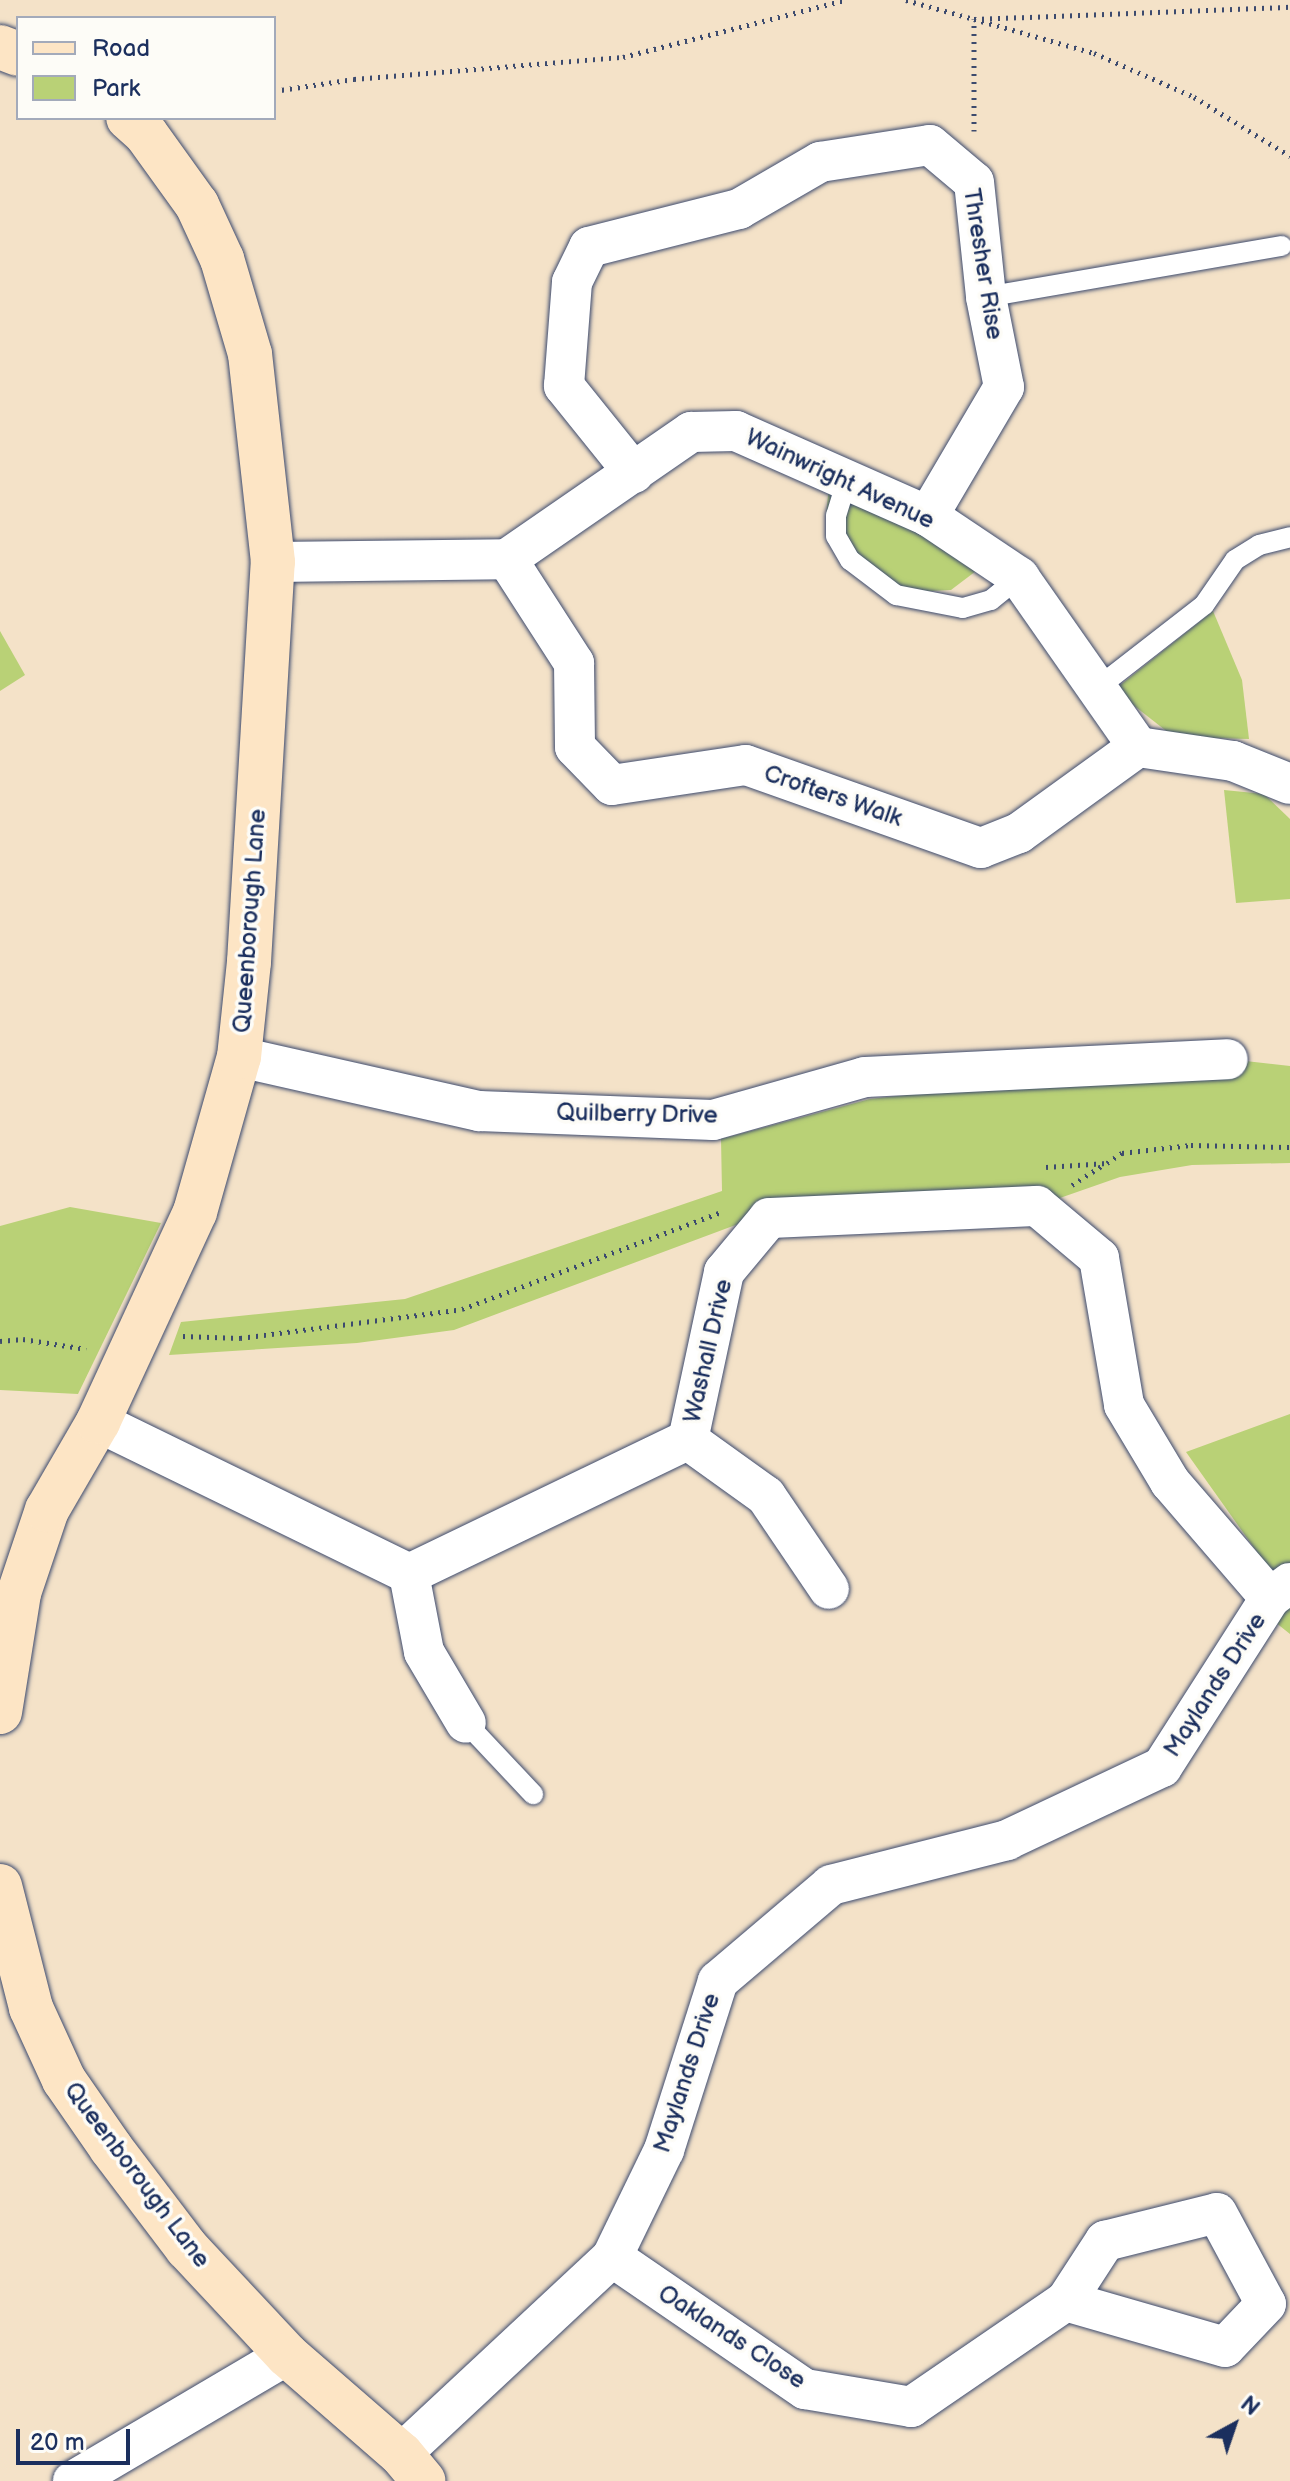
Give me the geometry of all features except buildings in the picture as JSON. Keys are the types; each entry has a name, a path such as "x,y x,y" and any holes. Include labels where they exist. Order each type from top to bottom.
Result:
{"street":[{"name":"Queenborough Lane","path":"0,1712 19,1593 47,1510 98,1422 195,1212 239,1057 273,562 250,354 222,259 197,205 146,134 130,120"},
{"name":"Thresher Rise","path":"634,473 564,386 572,282 589,247 739,209 820,162 930,145 974,182 986,297 1004,387 928,516"},
{"name":"Wainwright Avenue","path":"507,559 691,432 736,431 928,516 1019,577 1138,747"},
{"path":"273,562 507,559"},
{"name":"Crofters Walk","path":"507,559 574,663 575,747 612,785 746,765 981,848 1019,833 1138,747"},
{"path":"1138,747 1233,761 1290,784"},
{"name":"Quilberry Drive","path":"239,1057 479,1111 713,1120 865,1077 1228,1059"},
{"name":"Washall Drive","path":"409,1574 688,1440 724,1272 769,1218 1037,1206 1099,1258 1124,1405 1170,1482 1280,1590"},
{"path":"98,1422 409,1574 424,1652 466,1723"},
{"path":"688,1440 766,1496 829,1589"},
{"name":"Maylands Drive","path":"412,2467 612,2257 664,2150 718,1981 831,1885 1007,1840 1162,1767 1280,1590"},
{"name":"Queenborough Lane","path":"0,1886 31,2008 64,2080 187,2248 287,2355 412,2467"},
{"name":"Oaklands Close","path":"612,2257 805,2389 911,2407 1066,2301 1105,2241 1217,2213 1266,2304 1225,2347 1066,2301"},
{"path":"73,2481 287,2355"}],"lane":[{"path":"986,297 1282,246"},
{"path":"847,480 836,515 836,536 850,560 896,595 963,608 991,600 1019,577"},
{"path":"1096,689 1204,605 1235,560 1259,545 1290,537"},
{"path":"466,1723 533,1794"}],"path":[{"path":"276,91 623,57 845,0"},
{"path":"906,0 1094,53 1194,97 1290,156"},
{"path":"974,19 1290,7"},
{"path":"974,19 974,182"},
{"path":"0,1341 23,1339 134,1345 240,1338 462,1309 725,1211"}],"green space":[{"path":"829,486 928,516 976,571 951,590 912,592 851,558 826,515"},
{"path":"1213,611 1242,680 1249,739 1174,737 1114,690"},
{"path":"0,631 25,675 0,691"},
{"path":"1224,790 1264,794 1290,819 1290,899 1236,903"},
{"path":"1228,1059 1290,1066 1290,1163 1192,1165 1120,1177 1037,1206 749,1220 454,1330 357,1343 169,1355 181,1322 405,1299 722,1191 721,1139 870,1099"},
{"path":"70,1207 161,1223 78,1394 0,1390 0,1226"},
{"path":"1290,1414 1290,1634 1275,1622 1274,1576 1186,1452"}]}
